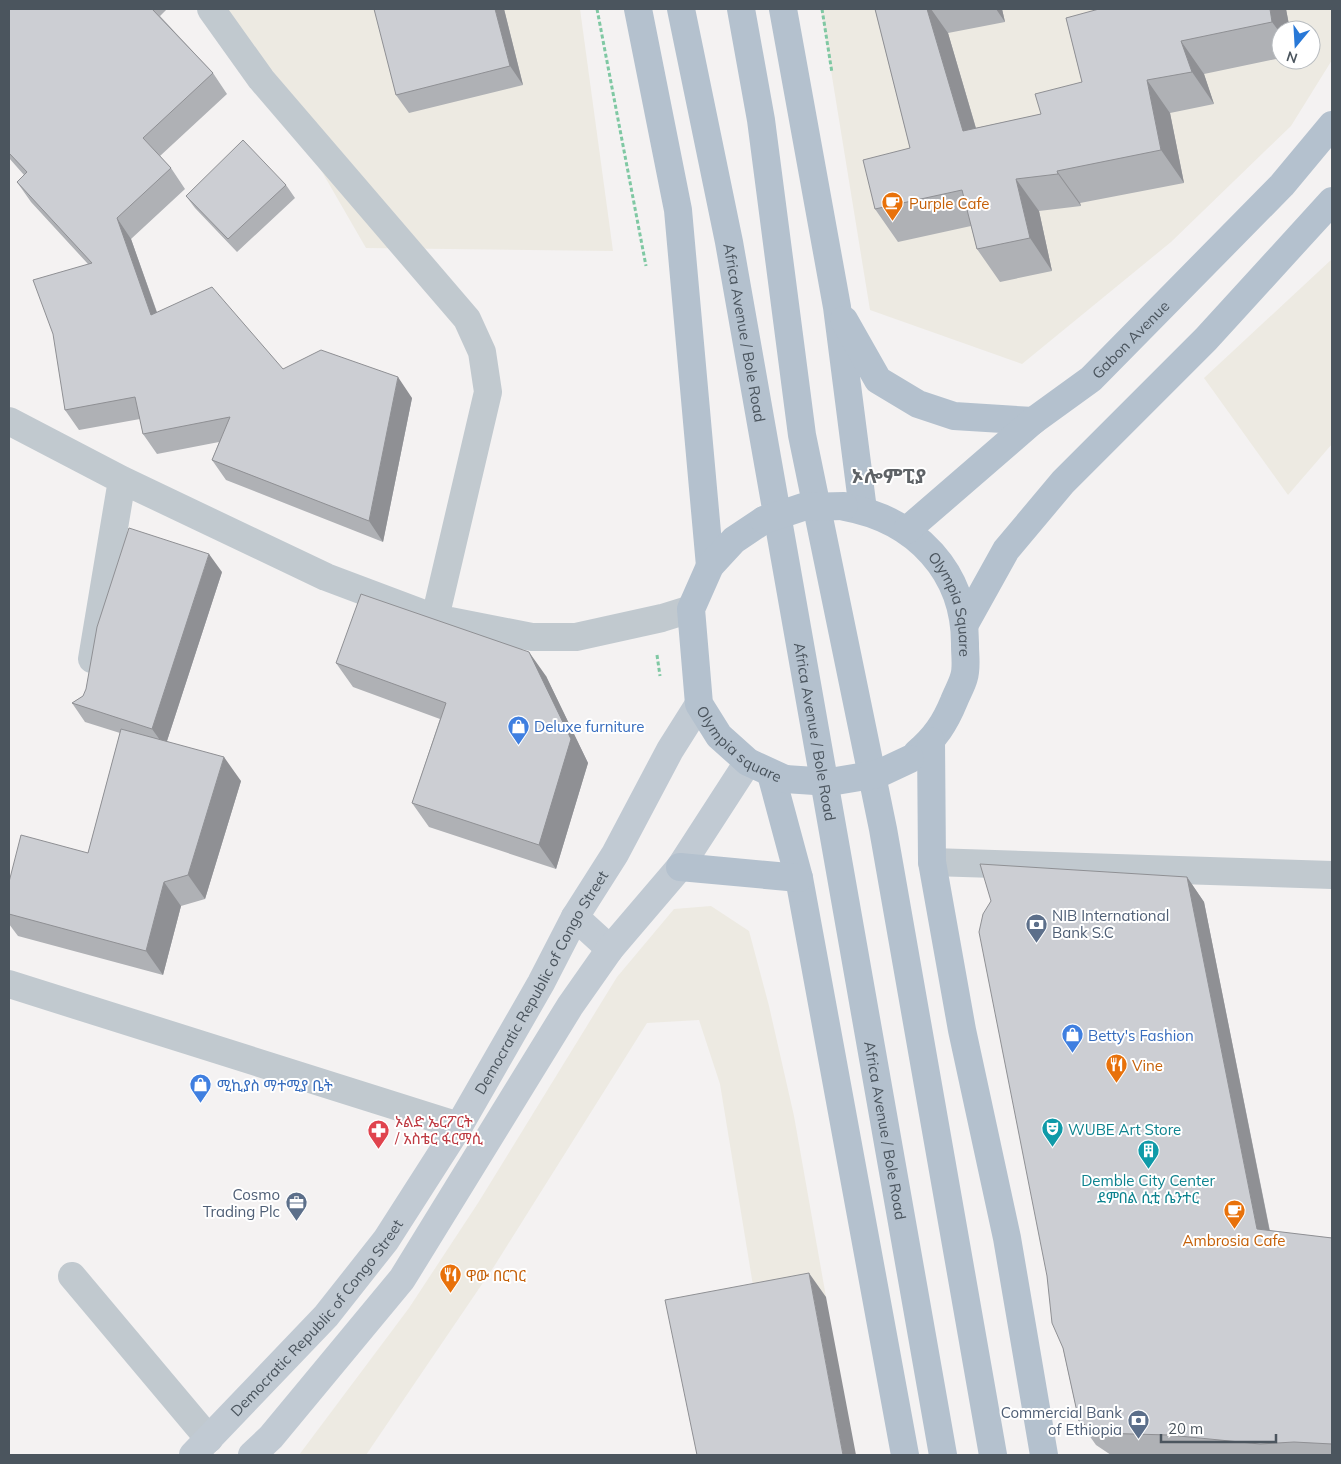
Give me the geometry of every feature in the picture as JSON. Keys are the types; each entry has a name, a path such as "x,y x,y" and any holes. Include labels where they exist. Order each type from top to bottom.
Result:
{"main road":[{"path":"638,9 678,210 710,566"},
{"name":"Africa Avenue / Bole Road","path":"682,9 729,242 943,1455"},
{"path":"741,9 761,120 802,435 883,829 993,1455"},
{"path":"782,9 837,307 861,510"},
{"name":"Gabon Avenue","path":"907,530 1033,420 1091,379 1282,184 1332,125"},
{"path":"966,622 1006,550 1062,482 1206,339 1332,201"},
{"path":"837,307 878,380 918,404 954,416 1033,420"},
{"name":"Olympia square","path":"861,510 803,507 764,520 734,540 710,566 691,609 699,704 719,736 768,772 830,782 878,774 910,759 937,733"},
{"name":"Olympia Square","path":"861,510 907,530 935,555 954,587 966,622 965,675 937,733"},
{"name":"Democratic Republic of Congo Street","path":"201,1447 326,1316 386,1240 459,1126 541,983 574,918 615,854 670,750 699,704"},
{"path":"937,733 932,862 962,1030 1007,1238 1044,1455"},
{"path":"252,1455 271,1437 402,1279 570,1006 610,949 680,867 768,772"},
{"path":"768,772 799,878 905,1455"},
{"path":"680,867 799,878"},
{"path":"574,918 610,949"}],"street":[{"path":"211,9 261,79 467,319 482,352 488,392 436,618"},
{"path":"9,421 122,480 326,577 436,618 532,637 559,637 583,636 662,618 691,609"},
{"path":"87,686 122,480"},
{"path":"932,862 1332,874"},
{"path":"9,984 459,1126"},
{"path":"72,1276 201,1447"}],"path":[{"path":"596,9 648,276"},
{"path":"661,683 656,645 662,618"}],"shaded area":[{"path":"228,9 580,9 613,251 366,248"},
{"path":"821,9 1332,9 1332,60 1291,126 1171,242 1022,364 870,310"},
{"path":"1332,259 1332,444 1288,495 1204,378"},
{"path":"711,906 749,931 769,1006 794,1116 826,1297 757,1310 720,1084 699,1020 647,1023 495,1265 366,1455 299,1455 409,1308 478,1203 617,977 674,909"}],"building":[{"path":"9,9 152,9 213,73 143,138 171,168 117,218 151,315 212,287 283,369 321,350 398,377 369,521 212,460 230,417 143,434 135,397 65,410 53,334 33,280 92,263 17,182 27,172 9,153"},
{"path":"374,9 495,9 510,66 396,95"},
{"path":"875,9 927,9 963,131 1041,114 1035,94 1082,82 1066,18 1099,9 1270,9 1271,22 1181,41 1192,72 1147,80 1161,150 1057,171 1058,174 1016,179 1030,238 977,249 962,190 875,209 863,160 910,148"},
{"path":"243,140 286,185 228,239 186,196"},
{"path":"129,528 209,554 152,729 72,703 83,696 86,689 97,627"},
{"name":"Deluxe furniture","path":"361,594 529,652 571,739 539,845 412,803 446,703 336,663"},
{"path":"121,729 224,757 188,875 164,882 146,951 9,914 9,882 21,835 88,853"},
{"name":"Demble City Center ደምበል ሲቲ ሴንተር","path":"980,864 1187,877 1257,1229 1332,1238 1332,1444 1294,1442 1260,1444 1169,1435 1097,1433 1079,1421 1063,1348 1052,1323 1047,1276 979,932 983,914 991,901"},
{"path":"809,1273 843,1455 697,1455 665,1300"}],"place":[{"name":"Purple Cafe","path":"893,222"},
{"name":"Deluxe furniture","path":"518,745"},
{"name":"NIB International Bank S.C","path":"1036,943"},
{"name":"Betty's Fashion","path":"1072,1054"},
{"name":"Vine","path":"1116,1084"},
{"name":"ሚኪያስ ማተሚያ ቤት","path":"201,1104"},
{"name":"WUBE Art Store","path":"1052,1148"},
{"name":"ኦልድ ኤርፖርት / አስቴር ፋርማሲ","path":"379,1149"},
{"name":"Demble City Center ደምበል ሲቲ ሴንተር","path":"1148,1170"},
{"name":"Cosmo Trading Plc","path":"296,1222"},
{"name":"Ambrosia Cafe","path":"1234,1230"},
{"name":"ዋው በርገር","path":"450,1294"},
{"name":"Commercial Bank of Ethiopia","path":"1138,1440"}],"district":[{"name":"ኦሎምፒያ","path":"889,475"}]}
